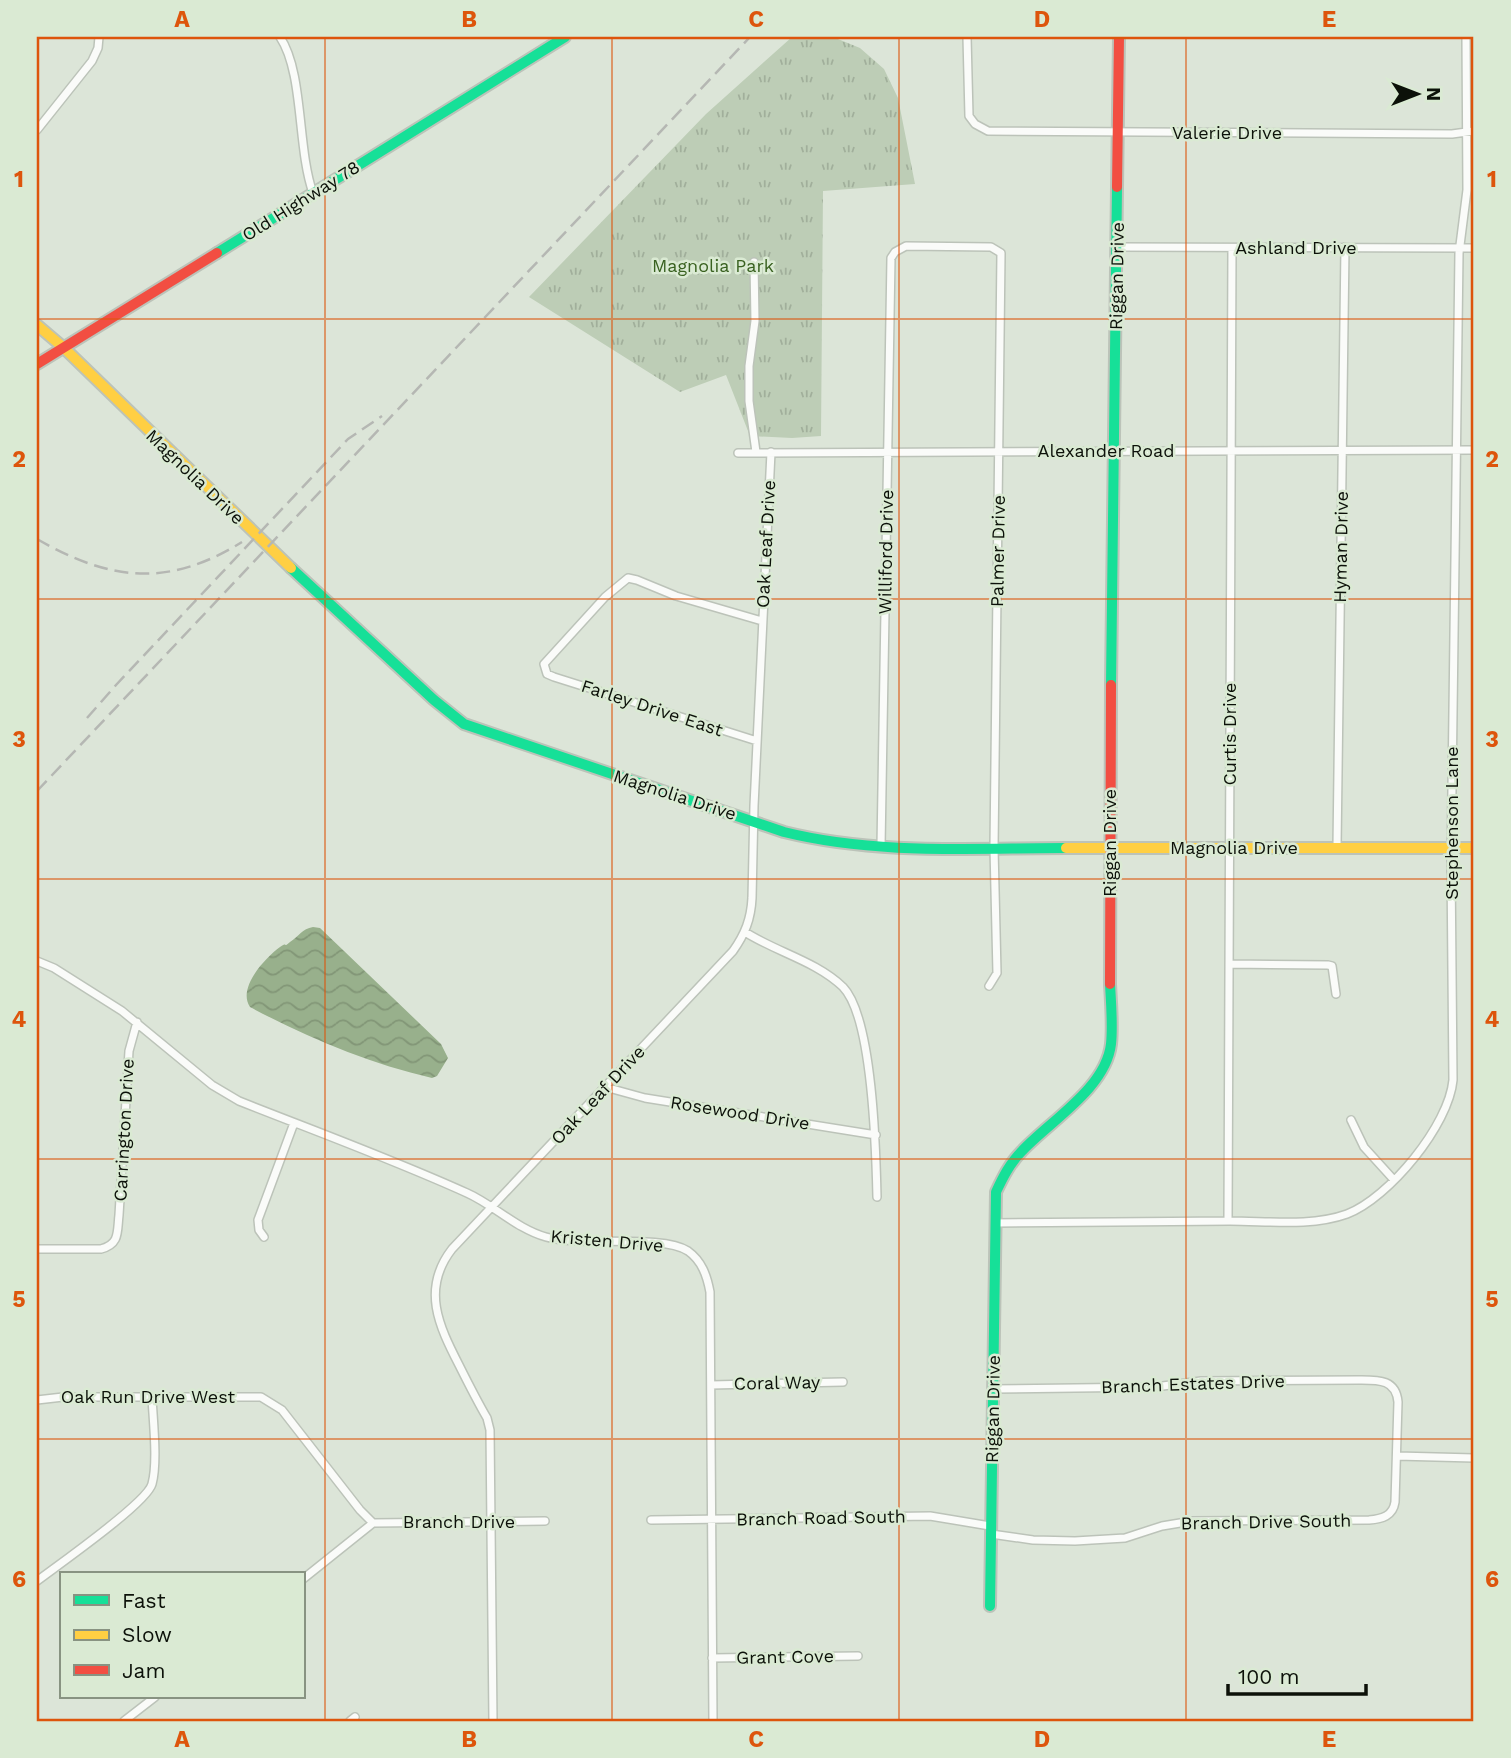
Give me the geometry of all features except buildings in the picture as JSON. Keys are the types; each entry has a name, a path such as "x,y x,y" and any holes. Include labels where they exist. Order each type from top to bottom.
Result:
{"street":[{"path":"37,130 92,61 99,37"},
{"path":"280,37 291,64 304,158 313,193"},
{"name":"Old Highway 78","path":"37,364 565,37"},
{"name":"Valerie Drive","path":"967,37 967,109 971,120 980,128 998,133 1452,134 1470,131"},
{"name":"Riggan Drive","path":"990,1606 996,1192 1004,1172 1096,1079 1109,1054 1119,37"},
{"name":"Stephenson Lane","path":"995,1223 1290,1222 1339,1216 1368,1203 1394,1180 1446,1110 1453,1087 1451,848 1460,248 1470,131 1466,37"},
{"name":"Williford Drive","path":"881,847 891,258 895,252 911,246 991,247 1001,253"},
{"name":"Ashland Drive","path":"1118,247 1474,248"},
{"name":"Curtis Drive","path":"1227,1221 1232,247"},
{"name":"Hyman Drive","path":"1337,847 1345,247"},
{"name":"Palmer Drive","path":"989,986 997,973 995,848 1001,253"},
{"path":"754,262 755,321 749,366 749,401 756,452"},
{"name":"Magnolia Drive","path":"37,325 64,348 267,547 434,700 464,724 816,840 881,847 1474,848"},
{"name":"Alexander Road","path":"738,453 1474,450"},
{"name":"Oak Leaf Drive","path":"493,1721 493,1522 489,1425 443,1335 436,1304 438,1274 446,1256 733,951 745,932 752,912 771,452"},
{"name":"Farley Drive East","path":"757,741 547,674 544,664 624,579 637,580 676,596 762,621"},
{"path":"745,932 830,977 850,996 855,1006 873,1102 877,1197"},
{"name":"Kristen Drive","path":"37,961 54,968 137,1022 223,1093 466,1193 549,1238 657,1244 679,1247 689,1252 703,1268 708,1283 713,1721"},
{"path":"1229,964 1332,966 1336,994"},
{"name":"Carrington Drive","path":"37,1249 101,1249 110,1247 116,1240 130,1039 137,1022"},
{"name":"Rosewood Drive","path":"605,1087 645,1098 876,1135"},
{"path":"1351,1120 1364,1147 1394,1180"},
{"path":"264,1237 259,1230 258,1220 294,1122"},
{"name":"Branch Estates Drive","path":"992,1389 1155,1387 1201,1381 1381,1381 1393,1387 1398,1395 1397,1456"},
{"name":"Coral Way","path":"711,1385 843,1382"},
{"name":"Oak Run Drive West","path":"37,1400 62,1397 261,1397 282,1410 334,1478 373,1523"},
{"path":"37,1581 149,1491 153,1481 152,1397"},
{"path":"1397,1456 1474,1458"},
{"name":"Branch Drive South","path":"991,1530 1033,1540 1075,1542 1125,1538 1162,1526 1192,1521 1376,1520 1384,1518 1394,1508 1397,1456"},
{"name":"Branch Road South","path":"650,1520 930,1516 991,1530"},
{"name":"Branch Drive","path":"373,1523 545,1521"},
{"path":"304,1578 373,1523"},
{"name":"Grant Cove","path":"712,1658 858,1656"},
{"path":"124,1721 154,1698"}],"green space":[{"name":"Magnolia Park","path":"792,37 833,37 860,48 884,69 898,98 915,184 823,191 821,436 750,436 726,375 680,392 529,297 706,114"}],"water":[{"path":"313,927 320,928 441,1044 448,1058 437,1076 432,1078 408,1072 362,1057 316,1039 250,1007 247,991 260,966 280,947"}],"railway":[{"path":"37,791 750,37"},
{"path":"87,718 348,439 382,416"},
{"path":"37,539 89,564 139,574 189,567 242,542"}],"traffic: fast":[{"path":"217,253 565,37"},
{"path":"1111,685 1117,187"},
{"path":"291,568 434,700 464,724 784,832 854,844 924,849 1066,848"},
{"path":"990,1606 996,1192 1018,1156 1075,1103 1099,1075 1111,1044 1110,984"}],"traffic: slow":[{"path":"37,325 291,568"},
{"path":"1066,848 1474,848"}],"traffic: jam":[{"path":"1117,187 1119,37"},
{"path":"37,364 217,253"},
{"path":"1110,984 1111,685"}]}
